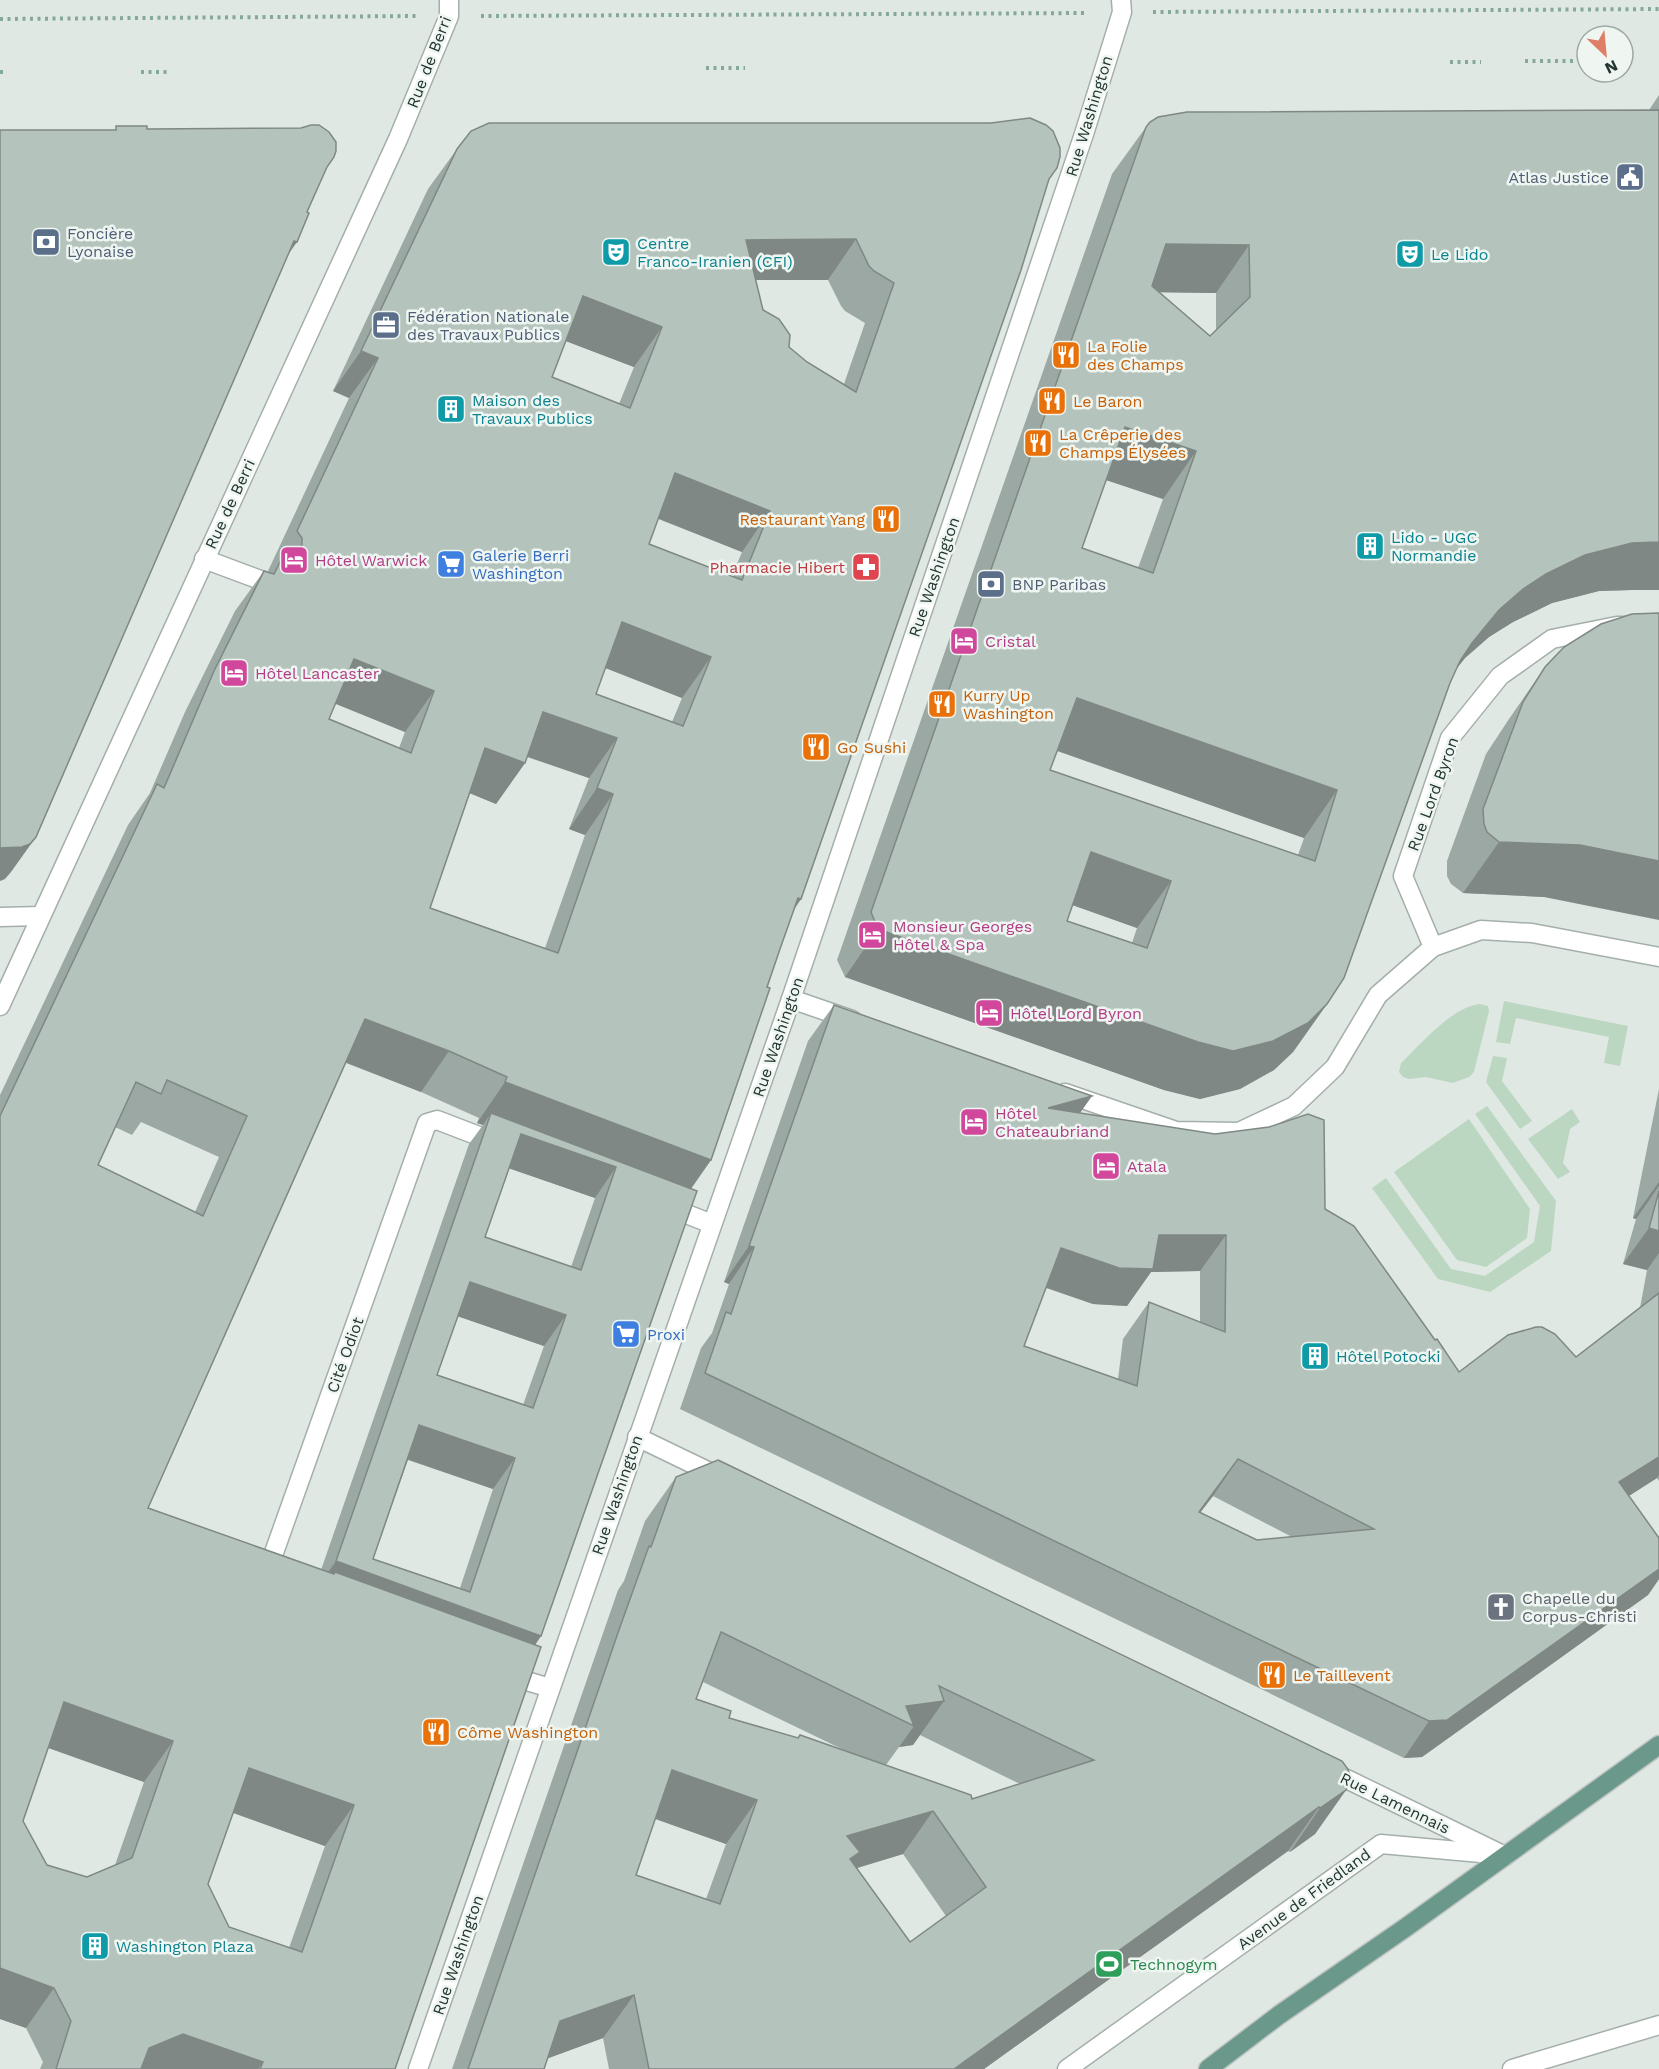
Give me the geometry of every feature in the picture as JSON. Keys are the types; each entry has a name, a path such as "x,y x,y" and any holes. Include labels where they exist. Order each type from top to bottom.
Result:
{"main road":[{"path":"1208,2069 1279,2015 1659,1745"}],"street":[{"name":"Rue de Berri","path":"0,1006 398,139 449,16 450,0"},
{"name":"Rue Washington","path":"418,2069 791,999 1084,134 1122,12 1121,0"},
{"path":"204,560 263,581"},
{"name":"Rue Lord Byron","path":"1433,947 1403,876 1450,738 1500,676 1552,639 1617,626 1659,626"},
{"path":"0,917 41,916"},
{"path":"1054,1089 1176,1131 1239,1131 1294,1106 1335,1067 1378,995 1433,947 1481,930 1532,933 1659,957"},
{"path":"791,999 865,1024"},
{"name":"Cité Odiot","path":"274,1589 263,1585 427,1123 437,1120 514,1149"},
{"path":"646,1198 712,1224"},
{"path":"637,1437 738,1485"},
{"path":"493,1669 550,1688"},
{"name":"Rue Lamennais","path":"1307,1760 1505,1856"},
{"name":"Avenue de Friedland","path":"1067,2069 1381,1844 1505,1856"},
{"path":"1512,2069 1659,2025"}],"path":[{"path":"1149,12 1659,9"},
{"path":"479,16 1092,12"},
{"path":"0,19 412,16"},
{"path":"1525,61 1575,60"},
{"path":"1450,62 1481,62"},
{"path":"706,68 745,68"},
{"path":"0,72 7,72"},
{"path":"141,72 167,72"}],"green space":[{"path":"1504,1001 1628,1026 1620,1066 1604,1063 1609,1037 1516,1018 1510,1044 1496,1042"},
{"path":"1480,1004 1488,1006 1489,1011 1474,1072 1469,1077 1453,1083 1426,1077 1409,1079 1403,1077 1399,1072 1401,1063 1428,1037 1459,1011"},
{"path":"1493,1056 1507,1058 1502,1081 1532,1121 1520,1129 1486,1082"},
{"path":"1487,1106 1556,1201 1551,1251 1490,1292 1438,1279 1372,1188 1386,1178 1451,1269 1485,1276 1534,1242 1540,1206 1475,1114"},
{"path":"1572,1109 1580,1122 1570,1129 1563,1163 1570,1172 1558,1179 1528,1139"},
{"path":"1469,1119 1530,1209 1527,1238 1486,1267 1457,1260 1394,1172"}],"building":[{"path":"1659,110 1659,542 1632,543 1585,555 1546,574 1523,589 1499,610 1472,643 1460,661 1450,683 1344,978 1327,1004 1308,1023 1273,1041 1233,1051 1198,1042 878,929 871,912 1146,127 1158,117 1187,112","holes":["1166,244 1249,245 1250,297 1210,336 1152,286","1125,427 1196,451 1153,573 1082,548","1077,698 1337,790 1315,861 1050,770","1091,852 1171,881 1147,948 1067,921"]},
{"path":"1030,118 1046,125 1053,131 1060,148 1060,157 1057,168 1049,179 1021,270 801,899 798,898 780,949 767,987 770,988 711,1160 505,1082 507,1077 449,1051 365,1019 148,1508 334,1574 335,1572 541,1647 395,2069 260,2069 263,2062 183,2034 149,2048 141,2069 56,2069 71,2021 54,1988 0,1968 0,1116 157,784 164,788 214,671 264,571 274,574 286,550 294,551 302,545 302,538 297,531 378,358 361,351 457,149 471,131 489,123 991,123","holes":["856,239 869,266 894,283 856,392 807,362 789,347 790,335 779,319 763,310 746,240","583,296 662,327 630,408 552,377","675,473 770,511 742,580 649,544","622,622 711,657 683,726 596,694","354,659 434,691 411,753 329,719","543,712 617,738 597,788 613,794 558,953 430,908 485,748 525,763","167,1080 247,1116 203,1216 98,1165 136,1082 161,1094","64,1702 173,1741 132,1858 87,1877 47,1865 23,1821","249,1768 354,1805 302,1952 229,1927 208,1884"]},
{"path":"319,125 329,132 336,142 334,157 327,167 307,212 309,213 297,242 294,241 36,837 30,844 22,847 0,848 0,130 116,130 116,126 147,126 147,129 301,128"},
{"path":"1659,613 1659,861 1580,845 1499,842 1487,832 1483,809 1523,702 1545,667 1564,647 1601,624 1632,614"},
{"path":"834,1005 1092,1096 1048,1108 1215,1134 1269,1127 1308,1114 1324,1120 1325,1209 1354,1226 1459,1372 1508,1335 1536,1327 1542,1327 1555,1334 1576,1357 1659,1293 1659,1457 1619,1482 1659,1538 1659,1569 1447,1720 1429,1721 705,1373 726,1312 731,1314 754,1247 749,1246","holes":["1159,1235 1226,1235 1225,1332 1149,1302 1137,1386 1024,1346 1061,1248 1119,1268 1153,1269","1238,1459 1374,1529 1257,1540 1199,1512"]},
{"path":"491,1113 697,1191 541,1636 336,1561","holes":["521,1134 616,1167 581,1270 485,1237","470,1282 566,1315 533,1408 437,1375","419,1425 515,1458 470,1592 373,1559"]},
{"path":"1659,1191 1659,1231 1649,1228"},
{"path":"718,1460 1342,1761 1351,1776 1346,1790 1319,1807 954,2069 649,2069 634,1995 560,2021 544,2069 468,2069 620,1627 676,1477","holes":["721,1632 914,1726 906,1706 944,1701 939,1686 1094,1760 972,1799 971,1795 800,1735 798,1738 729,1718 731,1711 696,1699","672,1770 757,1800 720,1904 636,1875","933,1811 986,1887 910,1942 850,1859 860,1852 847,1836"]}],"place":[{"name":"Atlas Justice","path":"1630,177"},
{"name":"Foncière Lyonaise","path":"46,242"},
{"name":"Centre Franco-Iranien (CFI)","path":"616,252"},
{"name":"Le Lido","path":"1410,254"},
{"name":"Fédération Nationale des Travaux Publics","path":"386,325"},
{"name":"La Folie des Champs","path":"1066,355"},
{"name":"Le Baron","path":"1052,401"},
{"name":"Maison des Travaux Publics","path":"451,409"},
{"name":"La Crêperie des Champs Élysées","path":"1038,443"},
{"name":"Restaurant Yang","path":"886,519"},
{"name":"Lido - UGC Normandie","path":"1370,546"},
{"name":"Hôtel Warwick","path":"294,560"},
{"name":"Galerie Berri Washington","path":"451,564"},
{"name":"Pharmacie Hibert","path":"866,567"},
{"name":"BNP Paribas","path":"991,584"},
{"name":"Cristal","path":"964,641"},
{"name":"Hôtel Lancaster","path":"234,673"},
{"name":"Kurry Up Washington","path":"942,704"},
{"name":"Go Sushi","path":"816,747"},
{"name":"Monsieur Georges Hôtel & Spa","path":"872,935"},
{"name":"Hôtel Lord Byron","path":"989,1013"},
{"name":"Hôtel Chateaubriand","path":"974,1122"},
{"name":"Atala","path":"1106,1166"},
{"name":"Proxi","path":"626,1334"},
{"name":"Hôtel Potocki","path":"1315,1356"},
{"name":"Chapelle du Corpus-Christi","path":"1501,1607"},
{"name":"Le Taillevent","path":"1272,1675"},
{"name":"Côme Washington","path":"436,1732"},
{"name":"Washington Plaza","path":"95,1946"},
{"name":"Technogym","path":"1109,1964"}]}
